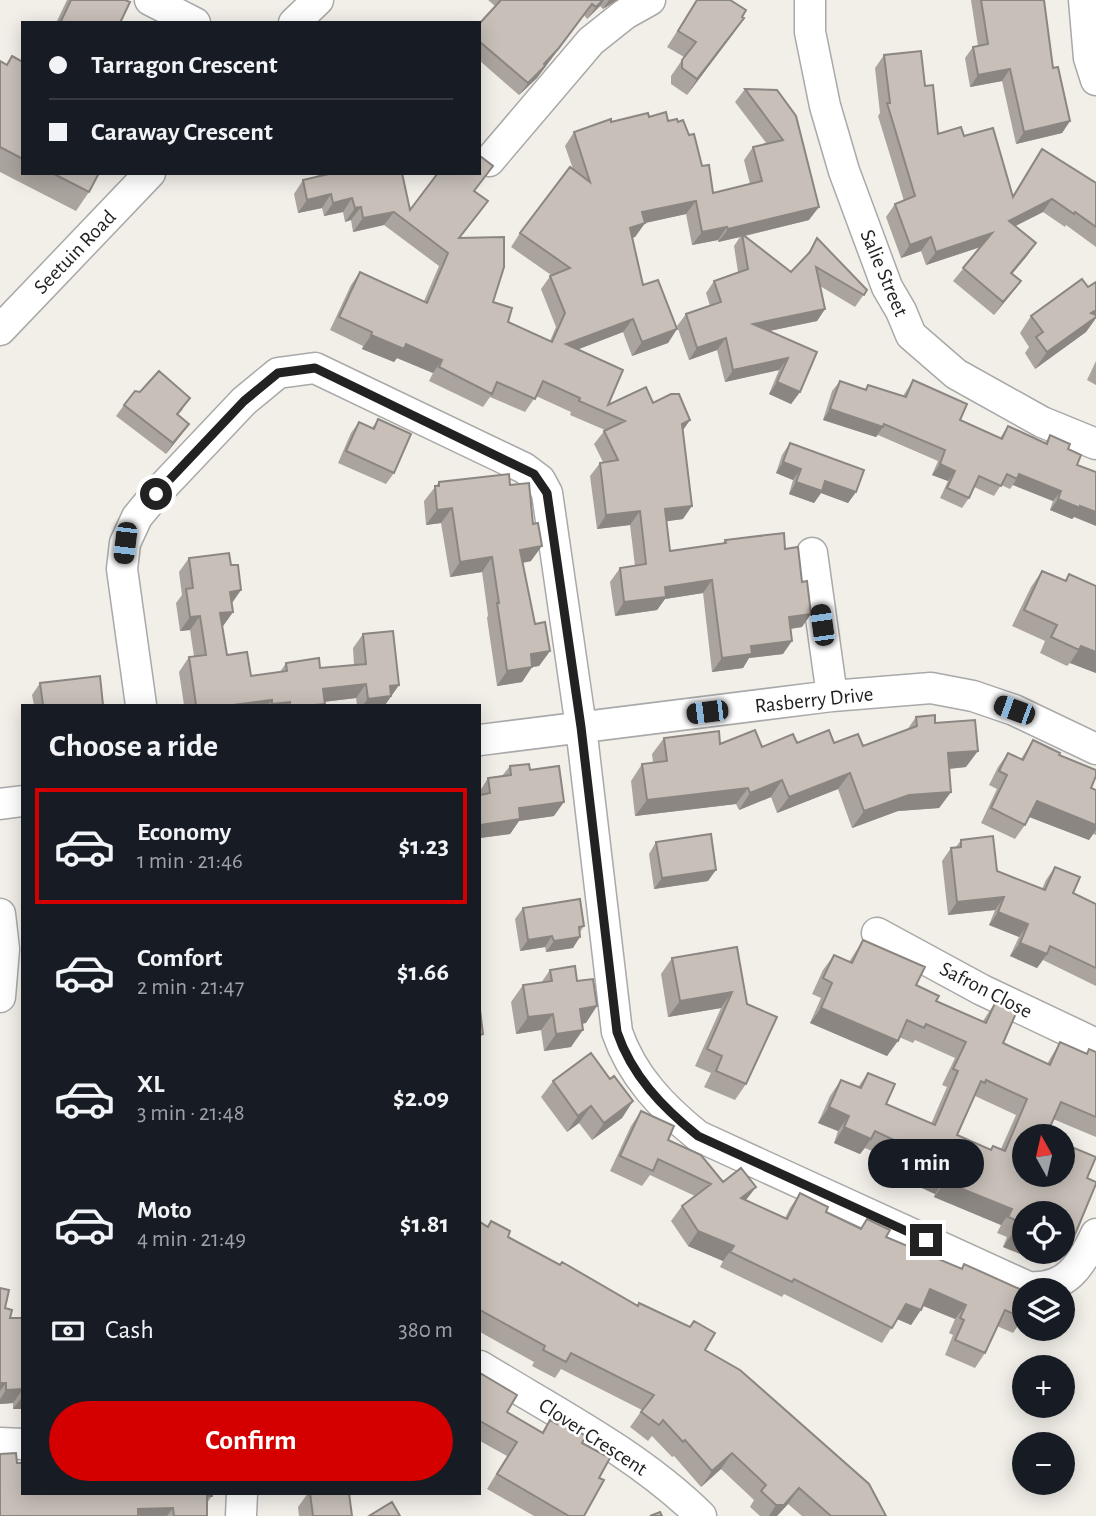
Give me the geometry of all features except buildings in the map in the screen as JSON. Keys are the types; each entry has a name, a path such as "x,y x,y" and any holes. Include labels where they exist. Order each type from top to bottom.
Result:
{"street":[{"path":"150,0 190,21"},
{"path":"296,21 318,0"},
{"path":"489,161 591,41 625,14 650,0"},
{"name":"Salie Street","path":"810,0 810,32 825,106 844,172 887,287 911,335 956,374 1042,422 1096,444"},
{"path":"1084,0 1088,58 1096,80"},
{"name":"Seetuin Road","path":"0,330 148,175"},
{"path":"141,704 122,569 125,543 137,517 156,494 244,401 278,373 315,368 524,468 540,480 547,493 581,727 617,1032 636,1071 667,1111 698,1136 1028,1287 1043,1288 1064,1280 1077,1269 1096,1234"},
{"path":"812,553 832,696"},
{"name":"Rasberry Drive","path":"481,740 832,696 931,688 973,696 1014,710 1096,749"},
{"path":"0,804 21,801"},
{"path":"0,914 4,949 0,997"},
{"name":"Safron Close","path":"877,933 982,990 1096,1044"},
{"name":"Clover Crescent","path":"481,1367 630,1460 701,1516"},
{"path":"0,1443 21,1444"},
{"path":"241,1516 242,1495"}],"route":[{"path":"156,494 244,401 278,373 315,368 534,474 547,493 581,727 617,1032 624,1051 667,1111 698,1136 926,1240"}]}
